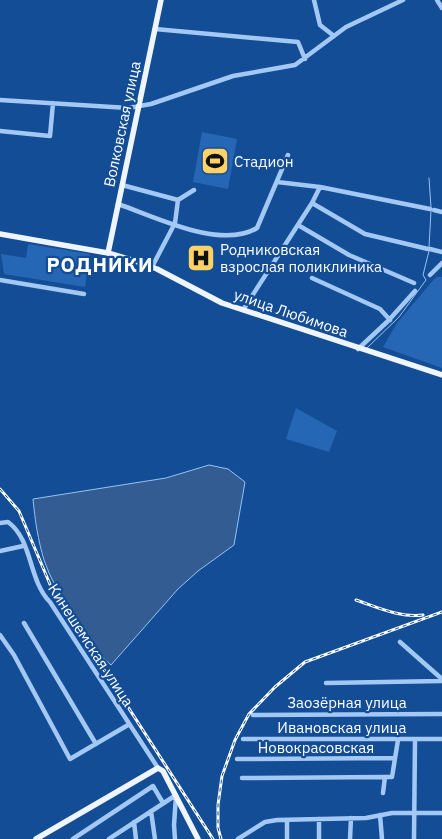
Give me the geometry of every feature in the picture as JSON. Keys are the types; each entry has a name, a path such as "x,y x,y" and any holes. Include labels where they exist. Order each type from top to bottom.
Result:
{"main road":[{"name":"Волковская улица","path":"108,253 161,0"},
{"name":"улица Любимова","path":"0,234 108,253 152,268 222,303 442,375"},
{"path":"36,839 158,768 162,771 176,795 198,839"}],"street":[{"path":"314,0 320,25 334,36"},
{"path":"0,100 139,107 170,99 233,76 282,69 306,58 346,27 403,0"},
{"path":"437,0 442,8"},
{"path":"155,30 298,42 306,58"},
{"path":"0,131 50,136 53,103"},
{"path":"118,204 212,236 247,234 257,228 288,154"},
{"path":"277,182 320,187 442,212"},
{"path":"122,185 178,200 194,190"},
{"path":"243,310 312,203 320,187"},
{"path":"152,268 174,223 178,200"},
{"path":"312,203 365,234 442,252"},
{"path":"298,225 348,255 414,282"},
{"path":"430,275 442,263"},
{"path":"312,278 380,309 390,320"},
{"path":"0,280 84,294"},
{"path":"362,350 415,291"},
{"name":"Кинешемская улица","path":"0,523 8,522 18,529 40,592 50,602 128,725 158,768"},
{"path":"0,551 23,546"},
{"path":"24,623 81,723 96,744"},
{"path":"0,635 14,655 70,759 128,725"},
{"path":"400,642 442,680"},
{"path":"326,683 442,680"},
{"name":"Заозёрная улица","path":"253,715 442,714"},
{"name":"Ивановская улица","path":"243,739 415,740 442,738"},
{"path":"242,778 392,777 398,740"},
{"path":"414,839 415,740"},
{"name":"Новокрасовская","path":"238,759 395,758"},
{"path":"383,793 385,777"},
{"path":"73,839 153,786 163,803"},
{"path":"109,839 176,795"},
{"path":"175,839 176,795"},
{"path":"151,811 155,839"},
{"path":"238,839 265,822 351,818 415,812 442,813"},
{"path":"380,814 382,839"},
{"path":"350,839 351,818"},
{"path":"319,819 319,839"},
{"path":"287,820 287,839"},
{"path":"134,822 136,839"}],"shaded area":[{"name":"Стадион","path":"202,132 237,139 228,189 193,182"},
{"path":"28,244 90,254 85,287 4,274 1,254 26,258"},
{"path":"436,277 442,277 442,368 383,347 397,323"},
{"path":"296,408 337,431 329,452 286,439"},
{"path":"209,465 228,469 245,482 234,545 198,571 178,589 111,665 102,657 55,586 40,545 33,499 166,478"}],"waterway":[{"path":"429,178 431,207"},
{"path":"429,247 431,211"},
{"path":"367,348 399,317 426,280 423,275 429,251"}],"railway":[{"path":"0,489 19,511 52,589 213,839"},
{"path":"356,600 397,613 414,616 423,615"},
{"path":"221,839 218,828 218,805 222,776 235,740 249,714 275,687 305,662 442,612"}],"place":[{"name":"Стадион","path":"215,161"},
{"name":"Родниковская взрослая поликлиника","path":"201,258"}],"district":[{"name":"РОДНИКИ","path":"100,264"}]}
